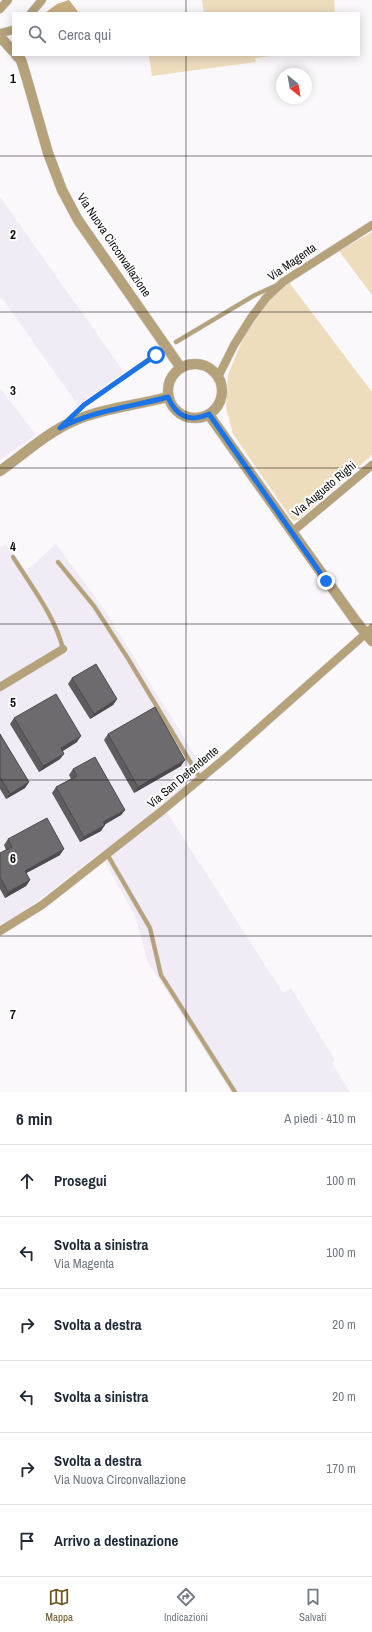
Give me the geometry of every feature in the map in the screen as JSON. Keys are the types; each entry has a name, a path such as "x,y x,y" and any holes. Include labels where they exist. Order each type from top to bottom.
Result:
{"street":[{"path":"0,9 8,0"},
{"path":"32,12 42,0"},
{"path":"0,33 12,30"},
{"path":"0,37 12,50"},
{"name":"Via Nuova Circonvallazione","path":"19,57 48,153 62,190 78,220 181,368"},
{"name":"Via Magenta","path":"218,377 234,345 251,318 266,298 282,282 372,225"},
{"path":"197,364 206,366 218,377 222,385 220,402 216,409 201,418 184,416 174,408 168,397 170,380 174,373 181,368 197,364"},
{"path":"0,471 60,428 76,420 91,414 168,397"},
{"path":"209,414 292,532 370,634"},
{"name":"Via Augusto Righi","path":"292,532 372,465"},
{"name":"Via San Defendente","path":"0,931 42,905 107,854 200,778 370,634"},
{"path":"0,687 63,649"}],"lane":[{"path":"176,342 255,295 282,282"},
{"path":"60,428 84,405 156,355"},
{"path":"13,557 53,622 59,634 63,649"},
{"path":"58,562 94,606 127,657 200,778"},
{"path":"107,854 150,928 161,975 236,1092"}],"shaded area":[{"path":"69,0 78,12 46,12 57,4"},
{"path":"202,0 334,0 335,12 204,12"},
{"path":"149,56 270,56 255,58 256,62 152,76"},
{"path":"0,197 124,372 78,405 2,298 0,299"},
{"path":"372,232 372,295 339,251"},
{"path":"288,281 372,392 372,455 298,520 293,521 233,434 226,408 228,375 244,336 271,296"},
{"path":"0,388 36,435 0,460"},
{"path":"6,544 26,571 56,544 106,612 204,770 163,806 283,993 291,988 335,1060 332,1063 350,1092 231,1092 148,962 135,916 100,853 0,928 0,547"}],"building":[{"path":"96,664 117,699 94,714 72,678"},
{"path":"56,694 81,736 61,748 64,754 43,766 14,718"},
{"path":"155,707 185,760 138,787 108,734"},
{"path":"0,734 29,782 10,794 0,777"},
{"path":"95,757 125,810 103,822 105,825 84,837 56,787 77,776 73,769"},
{"path":"47,818 64,849 25,871 30,880 8,892 0,877 0,853 12,847 8,839"}],"route":[{"path":"156,355 84,405 60,428 91,414 168,397 171,405 177,412 184,416 201,418 209,414 326,581"}]}
